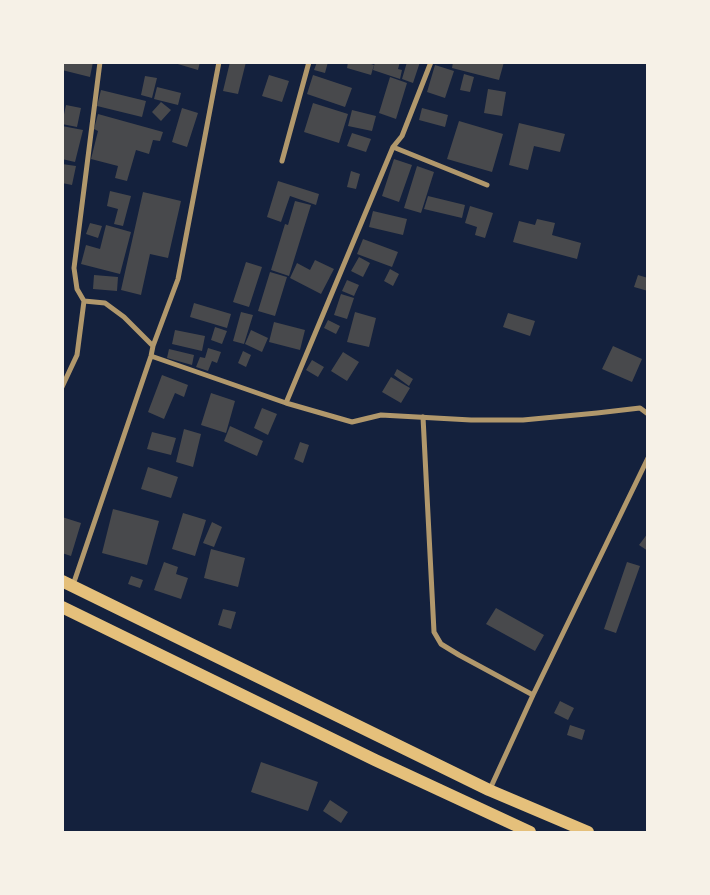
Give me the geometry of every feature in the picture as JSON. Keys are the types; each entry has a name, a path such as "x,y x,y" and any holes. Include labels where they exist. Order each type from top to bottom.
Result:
{"main road":[{"path":"68,583 489,790 588,832"},
{"path":"62,607 375,760 530,832"}],"street":[{"path":"62,387 76,355 84,301 77,289 74,268 100,62"},
{"path":"68,583 178,279 219,62"},
{"path":"282,161 309,62"},
{"path":"286,403 393,148 402,136 431,62"},
{"path":"393,148 487,185"},
{"path":"84,301 105,303 124,317 153,346"},
{"path":"151,356 286,403 352,422 381,415 471,420 523,420 597,414 640,408 648,414"},
{"path":"423,417 434,632 441,644 459,656 533,695"},
{"path":"489,790 648,458"}],"building":[{"path":"62,62 93,62 90,77 62,70"},
{"path":"171,62 200,62 198,70"},
{"path":"230,62 246,62 238,94 223,91"},
{"path":"317,62 328,62 325,73 314,70"},
{"path":"348,62 365,62 374,65 371,75 347,68"},
{"path":"375,62 400,62 398,69 402,70 400,79 373,70"},
{"path":"407,62 420,62 413,83 402,79"},
{"path":"453,62 504,62 499,80 452,68"},
{"path":"435,65 454,71 445,98 427,92"},
{"path":"464,74 474,77 470,92 460,90"},
{"path":"269,75 289,81 282,102 262,96"},
{"path":"313,75 352,88 345,107 307,94"},
{"path":"145,76 157,78 152,98 141,95"},
{"path":"390,77 407,83 396,119 379,113"},
{"path":"157,87 181,93 178,105 154,99"},
{"path":"488,89 506,92 502,116 484,113"},
{"path":"101,90 146,101 142,117 97,106"},
{"path":"161,102 171,110 161,121 152,112"},
{"path":"313,103 348,114 339,143 304,132"},
{"path":"66,105 81,108 77,127 62,124"},
{"path":"182,108 198,113 187,147 172,142"},
{"path":"422,108 448,115 445,127 419,120"},
{"path":"352,110 376,116 372,131 348,126"},
{"path":"98,114 163,132 160,141 153,140 149,154 136,150 127,181 115,178 118,166 91,159 98,131 94,129"},
{"path":"459,121 503,134 492,172 447,159"},
{"path":"519,123 565,134 560,152 534,146 528,170 509,165"},
{"path":"62,126 83,130 75,162 62,159"},
{"path":"352,133 371,139 366,152 347,146"},
{"path":"394,159 412,165 399,202 382,196"},
{"path":"62,164 76,166 72,185 62,183"},
{"path":"417,166 434,172 421,213 404,208"},
{"path":"351,171 360,174 356,189 347,187"},
{"path":"278,181 319,194 316,205 290,196 281,222 267,217"},
{"path":"110,191 131,196 123,226 114,224 118,209 107,206"},
{"path":"143,192 181,201 168,258 150,254 141,295 121,290"},
{"path":"428,196 465,205 462,218 424,209"},
{"path":"295,201 311,205 289,276 271,270 285,224 288,225"},
{"path":"470,206 493,213 485,238 475,235 477,227 465,223"},
{"path":"373,211 407,219 403,235 369,227"},
{"path":"537,219 555,223 552,235 581,243 577,259 513,242 519,221 535,225"},
{"path":"90,223 102,226 98,238 86,234"},
{"path":"106,225 131,232 120,274 81,264 86,245 100,249"},
{"path":"363,239 398,252 392,267 357,254"},
{"path":"359,257 370,263 363,277 351,271"},
{"path":"315,260 334,269 321,294 290,278 297,263 310,270"},
{"path":"246,262 262,267 249,307 233,302"},
{"path":"390,269 399,274 393,286 384,281"},
{"path":"270,272 287,277 275,316 258,311"},
{"path":"94,275 118,277 117,291 93,289"},
{"path":"638,275 648,278 648,291 634,287"},
{"path":"347,280 359,285 354,296 342,291"},
{"path":"341,294 354,298 347,319 334,315"},
{"path":"194,303 231,314 227,328 190,317"},
{"path":"241,312 253,315 244,344 233,341"},
{"path":"355,312 376,318 369,347 347,342"},
{"path":"508,313 535,321 530,336 503,327"},
{"path":"328,320 340,326 336,334 324,328"},
{"path":"274,322 305,330 300,350 269,342"},
{"path":"215,327 227,331 222,344 211,340"},
{"path":"175,330 205,336 202,351 172,344"},
{"path":"251,330 268,338 262,352 245,344"},
{"path":"613,346 642,359 632,382 602,369"},
{"path":"208,348 221,352 217,363 212,361 208,371 196,367 200,357 205,358"},
{"path":"169,349 194,355 192,365 167,358"},
{"path":"243,351 251,355 246,367 238,363"},
{"path":"343,352 359,362 347,381 331,371"},
{"path":"312,360 324,367 318,377 306,370"},
{"path":"397,369 413,379 409,386 394,375"},
{"path":"162,375 188,385 184,397 175,393 164,419 148,412"},
{"path":"391,377 410,388 401,403 382,392"},
{"path":"211,393 235,401 226,433 201,425"},
{"path":"262,408 277,414 268,435 254,428"},
{"path":"230,426 263,441 257,456 224,441"},
{"path":"184,429 201,434 193,467 176,462"},
{"path":"152,432 176,438 171,455 147,449"},
{"path":"300,442 309,445 303,463 294,459"},
{"path":"148,467 178,477 171,498 141,489"},
{"path":"113,509 159,521 147,565 102,553"},
{"path":"183,513 206,520 195,556 172,549"},
{"path":"62,517 81,523 71,556 62,553"},
{"path":"212,522 222,527 214,547 203,543"},
{"path":"648,533 648,551 639,545"},
{"path":"211,549 245,558 238,587 204,578"},
{"path":"164,562 178,567 176,574 188,578 181,599 154,590"},
{"path":"627,562 640,566 616,633 604,629"},
{"path":"131,576 143,580 140,588 128,584"},
{"path":"496,608 544,635 535,651 486,624"},
{"path":"223,609 236,612 231,629 218,625"},
{"path":"560,701 574,708 568,720 554,713"},
{"path":"570,725 585,730 582,740 567,735"},
{"path":"261,762 318,782 308,811 251,792"},
{"path":"330,800 348,812 341,823 323,811"}]}
